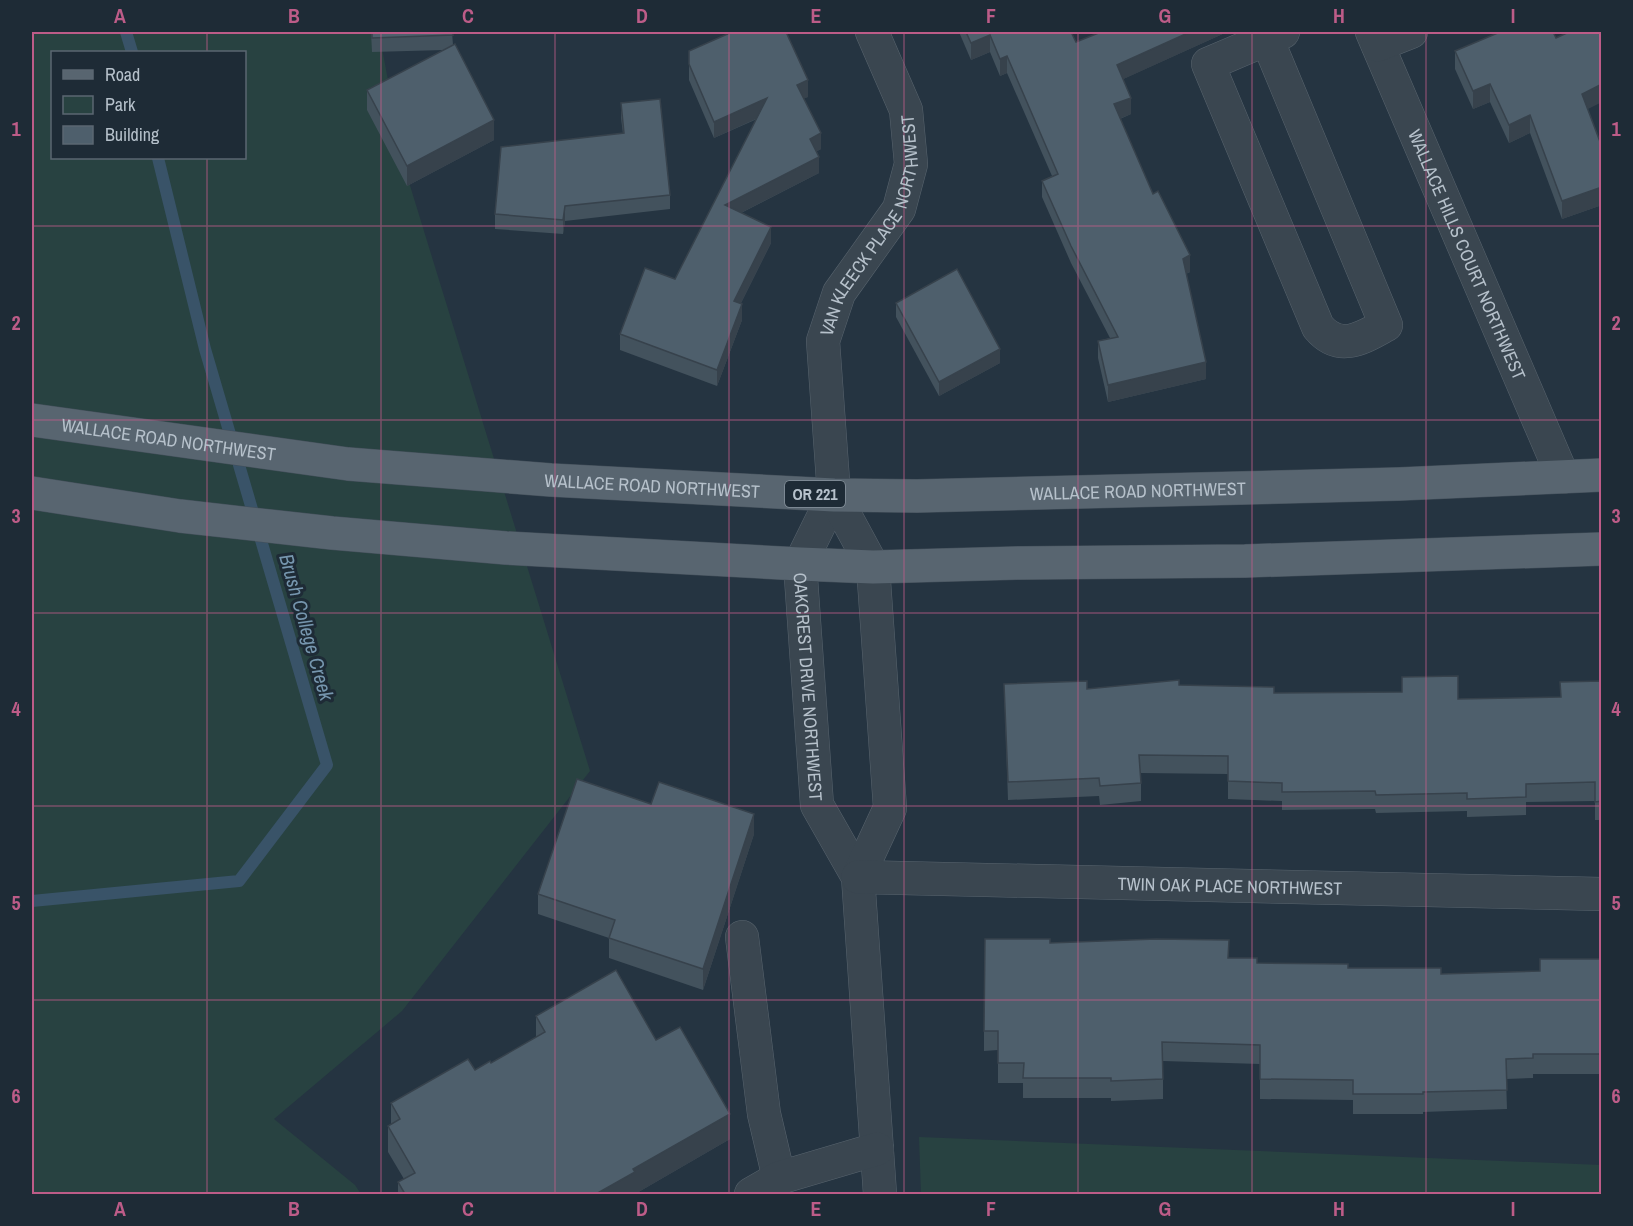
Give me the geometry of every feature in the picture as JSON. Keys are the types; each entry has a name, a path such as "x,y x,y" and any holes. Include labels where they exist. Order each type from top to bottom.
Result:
{"main road":[{"name":"WALLACE ROAD NORTHWEST","path":"32,420 348,464 551,480 834,495 917,496 1399,484 1602,475"},
{"path":"32,493 180,516 332,533 506,548 873,567 1008,563 1245,561 1602,549"}],"street":[{"name":"VAN KLEECK PLACE NORTHWEST","path":"834,495 823,340 839,293 899,209 911,164 906,110 872,32"},
{"path":"1375,38 1411,32"},
{"path":"1275,35 1386,325 1353,342 1326,337 1317,327 1208,64 1275,35"},
{"name":"WALLACE HILLS COURT NORTHWEST","path":"1375,38 1563,477"},
{"name":"OAKCREST DRIVE NORTHWEST","path":"834,495 800,564 817,805 858,877 880,1194"},
{"name":"OAKCREST DRIVE NORTHWEST","path":"834,495 873,567 890,808 858,877"},
{"name":"TWIN OAK PLACE NORTHWEST","path":"858,877 1602,894"},
{"path":"742,938 764,1114 779,1178"},
{"path":"751,1194 779,1178 877,1149"}],"green space":[{"path":"32,32 379,32 404,166 590,771 402,1011 274,1119 355,1185 361,1194 32,1194"},
{"path":"919,1137 1601,1165 1601,1194 921,1194"}],"building":[{"path":"372,32 452,32 453,35 372,38"},
{"path":"732,32 786,32 808,80 797,85 821,133 810,139 819,157 725,205 771,227 734,301 742,304 717,370 620,334 645,268 675,279 767,98 714,122 689,64 689,51"},
{"path":"966,32 1071,32 1076,42 1101,32 1190,32 1117,65 1131,98 1114,104 1153,194 1158,191 1190,255 1183,259 1206,362 1108,385 1098,341 1118,337 1071,246 1042,181 1058,174 1007,56 1000,59 990,35 971,43"},
{"path":"1500,32 1553,32 1556,38 1569,32 1602,32 1602,84 1582,94 1602,147 1602,187 1562,201 1530,115 1509,125 1490,84 1473,91 1455,51"},
{"path":"455,44 494,120 407,166 367,90"},
{"path":"660,99 670,195 565,206 563,220 495,214 501,147 624,133 621,103"},
{"path":"957,269 1000,349 939,382 896,303"},
{"path":"1458,676 1458,699 1561,697 1560,682 1602,681 1602,801 1595,802 1595,782 1526,784 1526,797 1467,799 1467,793 1376,795 1375,791 1282,792 1282,783 1228,781 1228,756 1139,755 1141,783 1100,786 1099,778 1008,782 1004,684 1087,681 1087,689 1179,680 1179,685 1274,687 1274,693 1402,692 1402,677"},
{"path":"577,779 651,804 659,782 754,814 703,969 609,938 615,920 538,894"},
{"path":"985,939 1050,939 1050,943 1156,939 1229,940 1228,958 1257,958 1257,963 1348,964 1348,968 1441,968 1441,974 1540,971 1540,959 1602,959 1602,1054 1533,1054 1533,1058 1506,1059 1507,1090 1423,1092 1423,1094 1353,1094 1353,1080 1260,1079 1260,1045 1162,1042 1163,1079 1111,1081 1111,1078 1023,1078 1024,1063 998,1063 998,1031 984,1031"},
{"path":"616,970 656,1040 680,1027 730,1114 633,1169 635,1172 596,1194 405,1194 398,1182 415,1173 388,1126 400,1119 391,1103 468,1059 475,1070 545,1032 536,1016"}],"waterway":[{"name":"Brush College Creek","path":"126,32 132,51"},
{"name":"Brush College Creek","path":"32,901 239,881 327,765 205,349 158,159"}]}
